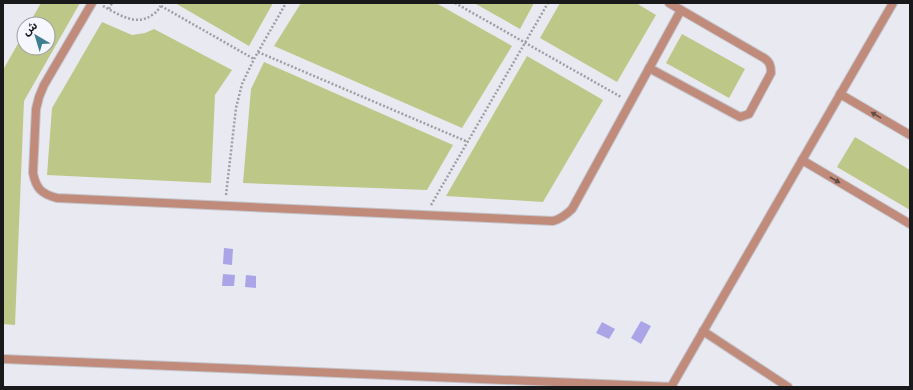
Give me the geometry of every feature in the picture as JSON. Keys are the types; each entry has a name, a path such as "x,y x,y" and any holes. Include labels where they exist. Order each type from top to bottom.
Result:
{"lane":[{"path":"92,3 44,85 39,97 35,121 33,173 35,183 40,191 48,196 57,198 553,221 560,219 572,209 681,10"},
{"path":"649,68 740,117 749,114 771,73 769,61 669,3"},
{"path":"3,359 672,387 893,3"},
{"path":"840,94 910,135"},
{"path":"802,160 910,224"},
{"path":"703,331 788,387"}],"path":[{"path":"97,3 128,19 136,20 143,20 150,17 161,4 254,59"},
{"path":"109,9 112,3"},
{"path":"225,205 236,108 242,84 254,59 286,3"},
{"path":"455,3 630,102"},
{"path":"425,214 548,3"},
{"path":"258,52 468,142"}],"green space":[{"path":"41,3 80,3 56,45 56,16 34,16"},
{"path":"175,3 273,3 249,46"},
{"path":"301,3 436,3 512,46 462,128 274,46"},
{"path":"474,3 534,3 520,29"},
{"path":"560,3 636,3 656,15 617,82 540,38"},
{"path":"102,22 132,35 145,33 154,29 232,70 215,95 211,183 47,175 52,108"},
{"path":"682,34 745,69 729,98 666,63"},
{"path":"16,47 16,56 50,56 24,101 15,325 3,324 3,70"},
{"path":"527,56 603,100 543,202 446,196"},
{"path":"264,62 453,145 427,190 243,183 251,89"},
{"path":"855,137 910,170 910,210 837,167"}],"building":[{"path":"224,248 233,249 232,265 223,264"},
{"path":"223,274 235,275 234,286 222,286"},
{"path":"246,275 256,276 256,288 245,287"},
{"path":"641,321 651,326 641,344 631,338"},
{"path":"602,322 615,329 609,339 596,333"}]}
